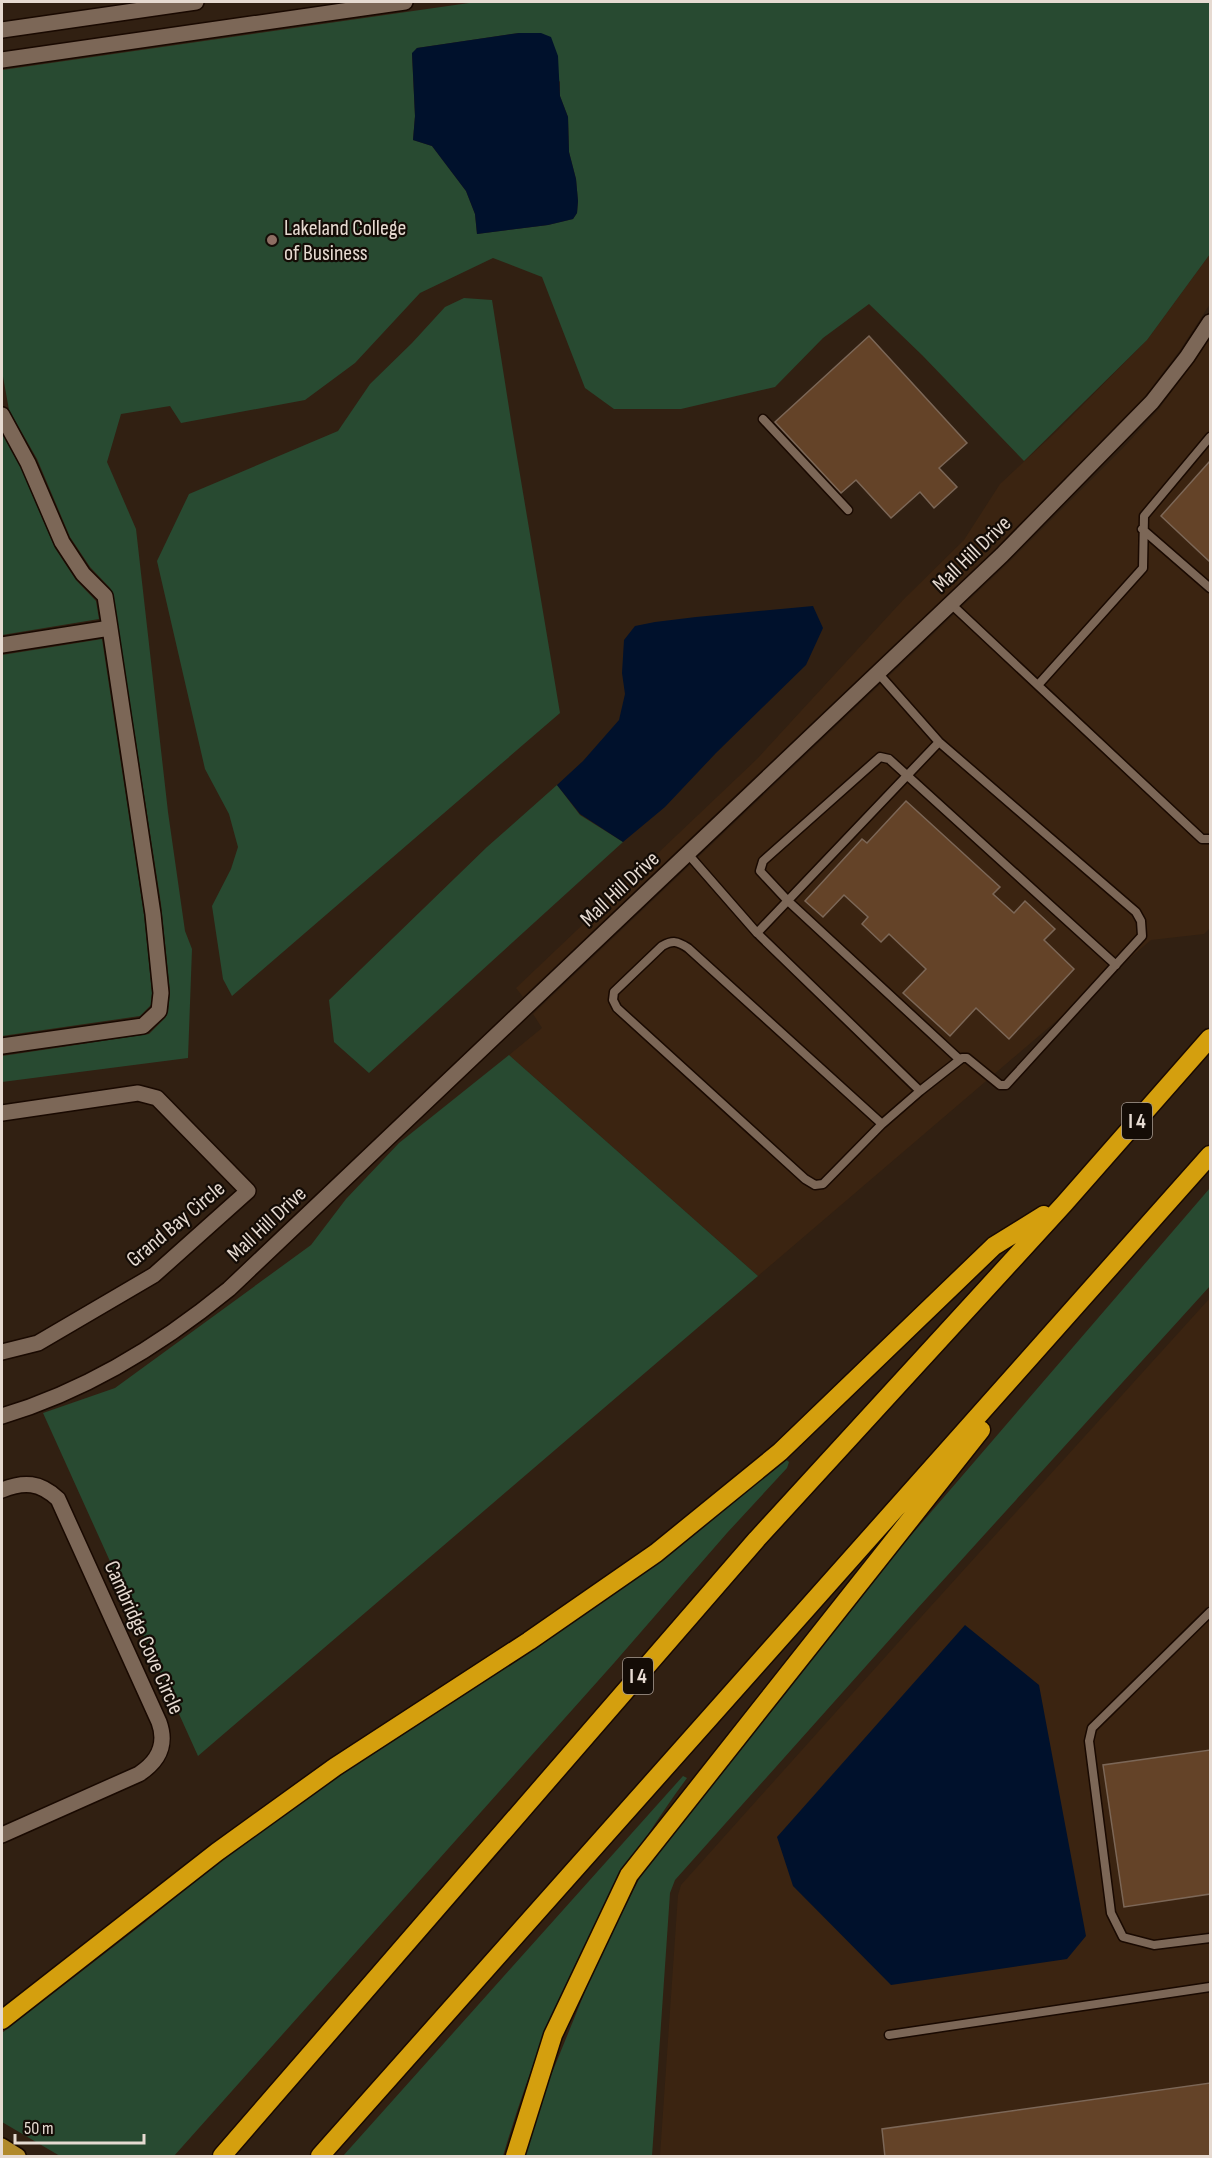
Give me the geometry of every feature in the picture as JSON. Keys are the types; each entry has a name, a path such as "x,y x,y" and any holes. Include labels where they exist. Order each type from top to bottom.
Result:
{"highway":[{"name":"I 4","path":"222,2157 757,1539 1064,1204 1210,1038"},
{"path":"320,2157 1210,1155"},
{"path":"2,2020 217,1852 326,1774 529,1641 656,1553 780,1452 994,1246 1064,1204"},
{"path":"515,2157 553,2035 629,1875 1102,1278"}],"main road":[{"path":"2,2146 18,2157"}],"street":[{"path":"2,30 196,2"},
{"path":"2,60 405,2"},
{"name":"Mall Hill Drive","path":"2,1416 56,1397 139,1355 212,1303 237,1281 951,604 1116,442 1152,402 1187,357 1210,322"},
{"path":"2,415 28,464 62,542 83,574 105,596 153,914 161,993 159,1011 143,1026 2,1046"},
{"path":"2,645 110,628"},
{"name":"Grand Bay Circle","path":"2,1113 138,1093 157,1098 248,1191 154,1275 38,1343 2,1352"},
{"name":"Cambridge Cove Circle","path":"2,1491 28,1483 49,1490 58,1499 159,1722 163,1737 157,1758 149,1768 2,1835"}],"lane":[{"path":"762,419 848,510"},
{"path":"1038,685 1143,568 1144,516 1210,437"},
{"path":"1142,529 1210,588"},
{"path":"951,604 1202,839 1210,839"},
{"path":"878,673 939,742 1136,912 1141,921 1142,936 1006,1084 1000,1085 967,1058 959,1059 882,1124 823,1184 815,1185 805,1179 617,1008 613,999 614,992 662,946 671,941 678,942 688,948 882,1124"},
{"path":"757,933 939,742"},
{"path":"959,1059 762,876 760,866 763,861 880,757 887,757 1116,965"},
{"path":"688,854 757,933 920,1091"},
{"path":"1210,1612 1092,1728 1089,1741 1111,1913 1124,1937 1154,1945 1210,1938"},
{"path":"889,2035 1210,1987"}],"shaded area":[{"path":"1210,254 1210,304 1180,350 1146,395 996,548 523,997 516,988 757,759 903,600 964,540 1000,484 1058,430 1147,340"},
{"path":"1210,339 1210,928 1204,934 1151,940 758,1276 509,1055 542,1028 533,1014 1008,563 1122,449 1159,409"},
{"path":"1210,1298 1210,2156 660,2156 678,1895 681,1885"}],"green space":[{"path":"476,2 1210,2 1210,254 1147,340 1024,461 922,355 869,304 823,338 775,387 681,409 614,409 585,388 542,277 493,258 420,293 355,363 305,400 181,423 170,406 121,414 107,462 136,529 168,812 185,931 192,949 188,1058 2,1082 2,1056 149,1034 168,1012 170,992 161,904 113,594 90,567 70,537 37,459 9,410 2,371 2,70","holes":["519,33 560,82 560,96 568,117 569,152 576,179 577,213 573,219 548,225 477,234 475,214 466,191 432,146 413,140 415,116 412,54 417,48"]},
{"path":"464,298 492,300 560,713 232,996 223,979 212,906 231,869 238,847 229,814 205,769 157,561 189,494 338,431 370,384 445,307"},
{"path":"2,433 21,468 55,548 76,580 96,601 99,619 2,635"},
{"path":"102,639 144,915 152,993 151,1005 140,1016 2,1036 2,655"},
{"path":"557,785 580,815 623,842 369,1073 334,1042 329,1000 487,847"},
{"path":"509,1055 758,1276 198,1756 43,1413 115,1388 311,1245 346,1199 399,1143"},
{"path":"1210,1188 1210,1286 675,1880 670,1893 652,2156 523,2156 541,2100 595,1967 649,1859 851,1605"},
{"path":"784,1458 789,1462 787,1468 174,2156 60,2156 2,2122 2,2033 144,1923 293,1802 640,1574 727,1508"},
{"path":"683,1776 687,1778 628,1867 578,1959 537,2055 503,2156 343,2156"}],"water":[{"path":"519,33 541,33 551,37 558,56 560,96 568,117 569,152 576,179 577,213 573,219 548,225 477,234 475,214 466,191 432,146 413,140 415,116 412,53 417,48"},
{"path":"813,606 823,628 806,665 716,753 665,807 623,842 580,814 557,785 583,761 619,720 625,694 622,673 624,640 635,626 696,617"},
{"path":"965,1625 1039,1685 1086,1936 1067,1959 891,1985 793,1886 777,1837"}],"building":[{"path":"869,336 967,443 939,468 957,487 934,508 920,492 891,518 856,480 841,493 775,422"},
{"path":"1210,461 1210,562 1161,516"},
{"path":"906,801 1000,887 993,894 1014,913 1025,901 1055,929 1044,940 1074,969 1009,1039 976,1008 950,1036 903,993 926,969 889,934 881,942 862,924 868,917 844,895 823,917 805,901 862,839 867,843"},
{"path":"1210,1750 1210,1894 1124,1907 1103,1765"},
{"path":"1210,2083 1210,2157 885,2157 882,2129"}],"place":[{"name":"Lakeland College of Business","path":"272,240"}]}
